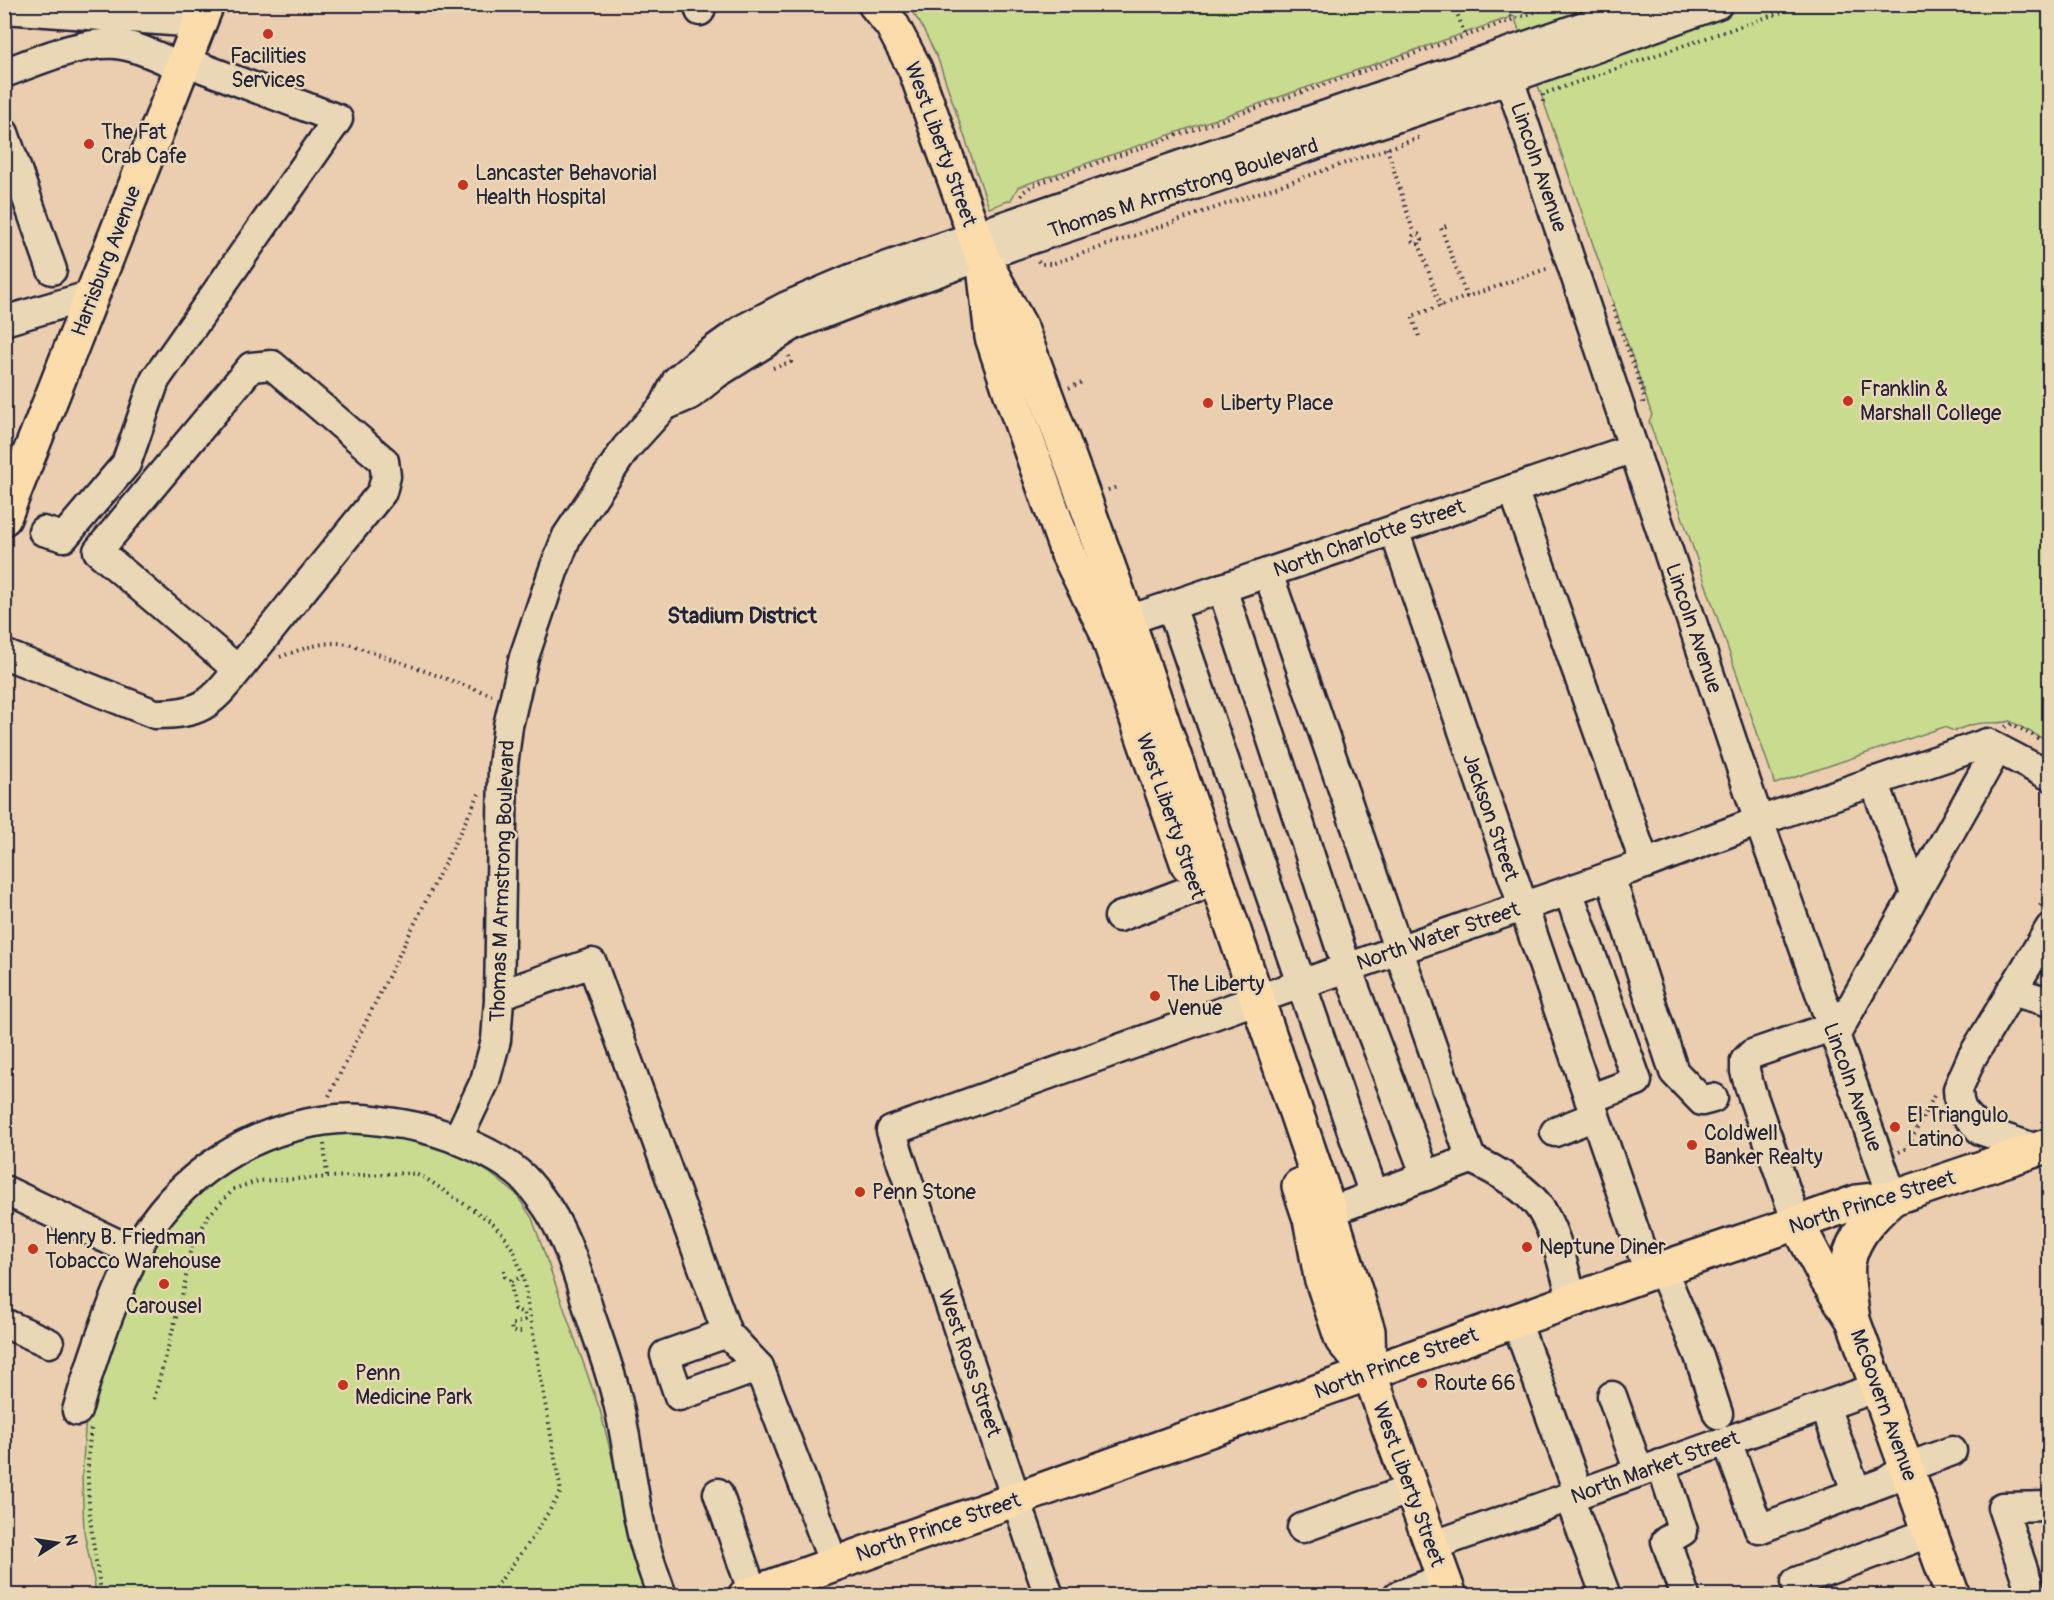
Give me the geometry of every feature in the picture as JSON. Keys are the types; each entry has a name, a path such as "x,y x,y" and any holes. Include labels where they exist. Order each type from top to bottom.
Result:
{"main road":[{"name":"West Liberty Street","path":"875,4 892,25 915,69 979,246 1021,328 1116,624 1196,888 1248,1003"},
{"name":"Harrisburg Avenue","path":"4,518 203,14"},
{"name":"West Liberty Street","path":"1116,624 1320,1216 1368,1331 1369,1372 1447,1587"},
{"name":"North Prince Street","path":"749,1594 1655,1271 1857,1202 1893,1198 2043,1147"},
{"path":"1853,1320 1848,1265 1855,1242 1871,1218 1893,1198"},
{"name":"McGovern Avenue","path":"1797,1223 1827,1280 1853,1320 1953,1596"}],"street":[{"name":"Thomas M Armstrong Boulevard","path":"1505,67 1648,4"},
{"name":"Thomas M Armstrong Boulevard","path":"458,1138 485,1081 496,1040 499,995 503,766 512,703 524,657 567,536 626,448 664,406 690,395 716,374 794,325 919,277 979,246 1505,67 1718,4"},
{"path":"4,9 67,13 203,14"},
{"path":"67,13 72,49"},
{"path":"4,73 72,49 119,44 183,64 338,119 155,380 126,464 63,537 43,531"},
{"name":"Lincoln Avenue","path":"1505,67 1759,821 1893,1198"},
{"path":"4,133 52,270"},
{"path":"4,321 92,295"},
{"path":"4,654 154,714 176,714 200,708 218,696 382,492 386,477 384,461 272,365 251,367 98,551 238,670"},
{"name":"North Charlotte Street","path":"1116,624 1634,448"},
{"path":"1513,489 1645,864"},
{"name":"Jackson Street","path":"1394,530 1592,1108 1655,1271 1699,1356 1718,1414"},
{"path":"1268,573 1471,1159 1494,1170 1526,1193 1541,1210 1574,1300"},
{"path":"1222,588 1347,968 1426,1176"},
{"path":"1171,606 1374,1195"},
{"path":"1797,1223 1750,1088 1745,1071 1745,1061 1752,1054 1833,1032 1915,893 1994,739 2049,776"},
{"name":"North Water Street","path":"891,1131 1994,739"},
{"path":"1874,781 1915,893"},
{"path":"1610,876 1673,1069 1702,1101 1713,1098"},
{"path":"1119,917 1196,888"},
{"path":"1568,891 1637,1081"},
{"path":"2043,1147 1980,1130 1962,1110 1958,1089 1962,1077 2049,928"},
{"path":"499,995 592,963 727,1333 759,1367 834,1564"},
{"path":"2011,991 2049,1002"},
{"path":"1555,1132 1637,1081 1673,1069"},
{"path":"84,1417 109,1314 135,1252 170,1201 201,1173 233,1150 264,1136 301,1124 319,1128 340,1119 376,1120 414,1126 458,1138 523,1177 548,1208 563,1239 582,1288 618,1403 640,1527 662,1596"},
{"name":"West Ross Street","path":"891,1131 1049,1596"},
{"path":"1320,1216 1471,1159"},
{"path":"4,1190 135,1252"},
{"path":"1521,1318 1580,1493 1606,1596"},
{"path":"4,1323 49,1343"},
{"path":"727,1333 666,1355 680,1396 759,1367"},
{"name":"North Market Street","path":"1432,1546 1878,1387"},
{"path":"1612,1396 1683,1531 1666,1541 1685,1596"},
{"path":"1824,1407 1857,1493"},
{"path":"1727,1441 1759,1529 1887,1481 1908,1467 1952,1451"},
{"path":"1302,1528 1411,1490"},
{"path":"718,1493 749,1594"},
{"path":"2032,1596 2002,1507 2049,1506"},
{"path":"1800,1596 1796,1582 1931,1532"},
{"path":"1397,1596 1447,1587"}],"path":[{"path":"1454,4 1465,36"},
{"path":"1506,4 1512,20"},
{"path":"1542,106 1543,94 1805,4"},
{"path":"1035,255 1040,264 1052,264 1427,134"},
{"path":"1387,148 1414,234 1412,241 1419,243 1442,308"},
{"path":"1446,226 1441,228 1467,297"},
{"path":"1419,336 1412,316 1442,308 1510,280 1553,267"},
{"path":"1510,280 1512,288"},
{"path":"1612,304 1644,394 1643,408"},
{"path":"771,369 791,362 788,346"},
{"path":"1994,739 2004,727 2012,724 2049,745"},
{"path":"327,1176 319,1128 480,791"},
{"path":"154,1399 170,1342 190,1253 209,1215 234,1189 258,1181 327,1176 404,1173 425,1178 489,1221 502,1233 514,1251 523,1277 561,1492 531,1540 495,1588 475,1596"},
{"path":"504,1270 505,1277 510,1281 514,1309 524,1314 525,1320 511,1324 512,1332 521,1332"},
{"path":"510,1281 523,1277"},
{"path":"84,1417 89,1441 91,1530 102,1596"}],"green space":[{"name":"Franklin & Marshall College","path":"907,5 2049,5 2049,742 2010,721 1976,724 1954,731 1944,727 1775,784 1649,421 1652,415 1514,16 1018,187 1011,200 989,208 938,59 920,23"},
{"name":"Penn Medicine Park","path":"389,1130 461,1154 516,1194 532,1218 600,1410 647,1595 97,1596 84,1532 82,1478 86,1414 147,1253 206,1177 296,1135"}],"place":[{"name":"Facilities Services","path":"268,34"},
{"name":"The Fat Crab Cafe","path":"89,144"},
{"name":"Lancaster Behavorial Health Hospital","path":"463,185"},
{"name":"Franklin & Marshall College","path":"1848,401"},
{"name":"Liberty Place","path":"1208,403"},
{"name":"The Liberty Venue","path":"1155,996"},
{"name":"El Triangulo Latino","path":"1895,1127"},
{"name":"Coldwell Banker Realty","path":"1692,1145"},
{"name":"Penn Stone","path":"860,1192"},
{"name":"Neptune Diner","path":"1527,1247"},
{"name":"Henry B. Friedman Tobacco Warehouse","path":"33,1249"},
{"name":"Carousel","path":"164,1284"},
{"name":"Route 66","path":"1422,1383"},
{"name":"Penn Medicine Park","path":"343,1385"}],"district":[{"name":"Stadium District","path":"742,615"}]}
